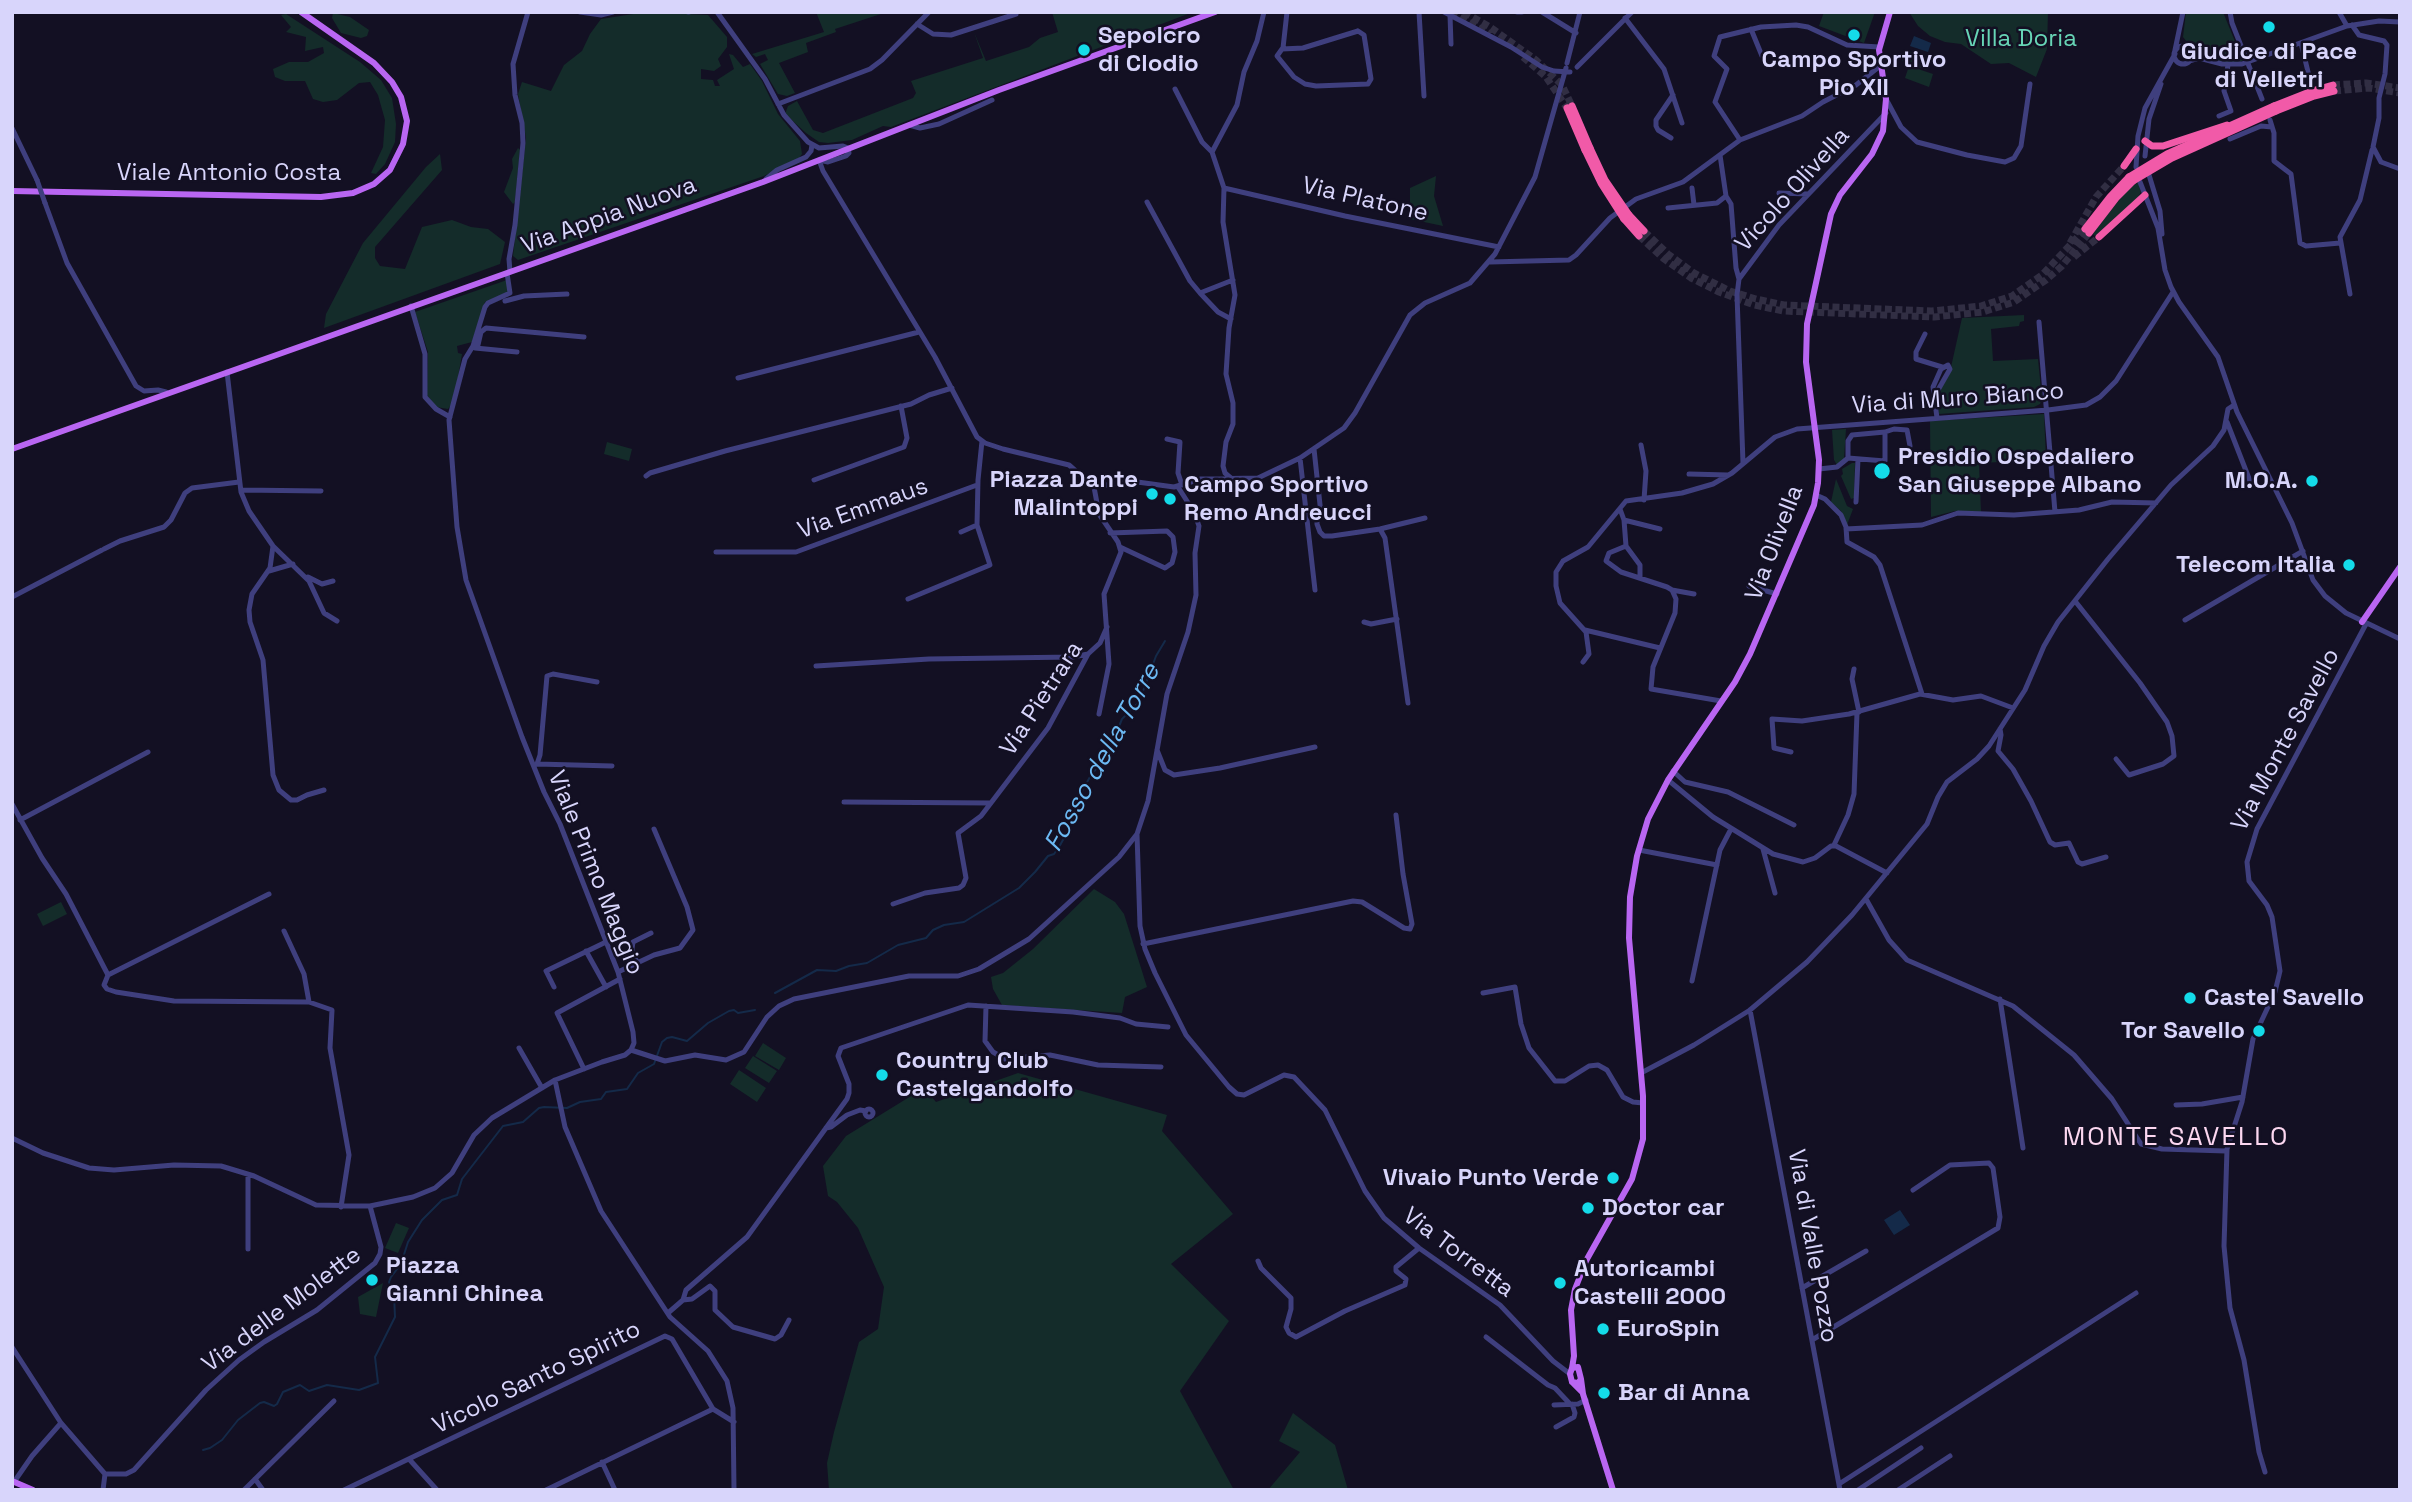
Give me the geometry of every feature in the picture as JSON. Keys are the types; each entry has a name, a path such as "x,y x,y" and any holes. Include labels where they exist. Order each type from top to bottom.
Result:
{"highway":[{"path":"2087,231 2134,180 2172,151 2241,121 2334,88"},
{"path":"1569,107 1601,183 1642,234"},
{"path":"2134,180 2180,154 2275,108"},
{"path":"2146,141 2152,146 2160,147 2241,121"},
{"path":"2124,166 2136,149"},
{"path":"2099,237 2145,195"}],"main road":[{"name":"Viale Antonio Costa","path":"15,192 315,197 345,195 369,187 390,170 402,147 407,124 404,102 392,82 374,63 301,12"},
{"name":"Via Appia Nuova","path":"12,449 166,392 763,182 999,90 1200,15 1215,12"},
{"name":"Via Olivella","path":"1613,1490 1584,1397 1581,1379 1573,1371 1571,1315 1575,1289 1587,1259 1620,1202 1635,1170 1643,1142 1643,1102 1629,923 1632,881 1651,813 1673,771 1750,654 1807,524 1816,495 1819,468 1805,339 1824,237 1831,214 1840,195 1880,140 1886,99 1880,66 1880,47 1890,12"},
{"path":"2364,623 2400,567"},
{"path":"1573,1371 1578,1383 1581,1379"},
{"path":"1573,1371 1584,1397"},
{"path":"13,1482 33,1490"}],"street":[{"path":"485,307 510,293 509,259 523,143 513,64 528,12"},
{"path":"580,12 601,15 613,12"},
{"path":"717,12 765,79 778,104 810,144 823,149 844,146 849,149"},
{"path":"778,104 870,69 929,12"},
{"path":"917,24 933,34 951,35 1016,14 1015,12"},
{"path":"1212,152 1236,107 1244,72 1257,41 1264,12"},
{"path":"1283,48 1287,12"},
{"path":"1419,12 1424,96"},
{"path":"1517,12 1522,12"},
{"path":"1542,12 1576,33"},
{"path":"1094,487 1130,481 1161,487 1180,486 1198,480 1260,478 1300,458 1340,431 1352,419 1401,328 1412,313 1425,303 1467,285 1490,262 1499,247 1535,177 1570,67 1580,12"},
{"path":"1554,71 1570,67 1587,56 1632,12"},
{"path":"2183,12 2175,53 2176,60 2186,62"},
{"path":"2230,12 2262,99"},
{"path":"2339,12 2358,34 2384,41 2388,47 2373,147 2360,200 2342,232 2340,243 2350,293"},
{"path":"2378,12 2379,21"},
{"path":"1449,13 1451,44"},
{"path":"1449,13 1554,71 1563,80"},
{"path":"1625,18 1660,63 1682,123"},
{"path":"2145,156 2150,115 2164,74 2186,62 2197,58 2228,65 2248,62 2350,26 2379,21 2400,22"},
{"path":"1740,140 1715,102 1727,69 1714,56 1720,37 1751,29 1796,25 1808,27 1852,46 1880,47"},
{"path":"2181,25 2181,39 2192,55 2186,62"},
{"path":"1751,29 1762,56"},
{"path":"1362,32 1371,82 1367,85 1316,86 1302,83 1278,58 1278,51 1283,48 1299,49 1327,39 1362,32"},
{"path":"2301,43 2310,80"},
{"path":"2136,167 2136,149 2146,105 2179,47 2187,47 2211,61"},
{"path":"2219,116 2231,111 2224,91 2228,65"},
{"path":"1490,262 1560,261 1571,258 1615,213 1644,195 1683,182 1740,140 1804,115 1856,85 1880,66"},
{"path":"1547,69 1570,67"},
{"path":"1561,90 1570,67"},
{"path":"1886,99 1901,127 1917,142 2006,162 2014,158 2021,146 2030,84"},
{"path":"1175,89 1202,142 1212,152 1223,188 1223,222 1235,299 1226,380 1233,403 1234,422 1226,444 1223,466 1225,473 1232,479"},
{"path":"1671,138 1658,130 1656,120 1673,94"},
{"path":"909,125 920,128 939,124 992,100"},
{"name":"Vicolo Olivella","path":"1743,463 1737,295 1739,279 1773,231 1886,113"},
{"path":"2230,139 2271,123 2275,137 2274,161 2291,174 2300,243 2306,246 2340,243"},
{"path":"12,128 37,180 67,263 136,386 144,391 166,392"},
{"path":"763,182 775,171 807,156 810,144"},
{"path":"2373,147 2381,162 2400,169"},
{"path":"1720,155 1726,196 1731,204 1739,279"},
{"path":"819,160 824,175 952,388 974,432 982,441 1003,449 1070,466 1094,487 1097,509 1110,533 1120,547 1163,568 1172,563 1175,552 1173,537 1167,531 1110,533"},
{"path":"2150,176 2162,218 2161,241 2165,270 2173,292 2218,357 2234,405 2248,436 2271,473 2309,567 2325,596 2337,607 2400,639"},
{"path":"2134,180 2145,195 2161,241"},
{"name":"Via Platone","path":"1223,188 1499,247"},
{"path":"1692,188 1694,205"},
{"path":"1779,193 1808,194"},
{"path":"1668,208 1719,202 1726,196"},
{"path":"1147,202 1190,281 1218,312 1231,319"},
{"path":"1200,293 1233,280"},
{"name":"Via di Muro Bianco","path":"1620,509 1629,500 1644,500 1705,487 1728,475 1780,434 1815,427 2083,406 2104,394 2116,381 2173,292"},
{"path":"485,307 524,296 567,294"},
{"path":"411,306 424,351 425,395 434,408 450,417"},
{"name":"Viale Primo Maggio","path":"485,307 473,346 465,359 450,417 450,458 463,566 544,792 560,824 619,976 633,1032 634,1043 631,1050"},
{"path":"2039,322 2055,512"},
{"path":"473,346 478,345 481,331 488,328 584,337"},
{"path":"737,378 919,332"},
{"path":"1925,334 1916,352 1916,359 1942,367 1933,387 1937,418"},
{"path":"473,346 517,352"},
{"path":"227,372 239,482 247,508 273,547 309,581 322,612 337,621"},
{"path":"646,476 725,452 901,406 952,388"},
{"path":"1641,1073 1694,1045 1750,1010 1810,960 1866,899 1928,822 1945,785 1982,754 2000,729 2025,690 2051,632 2156,503 2184,472 2213,446 2222,434 2228,408 2234,405"},
{"path":"814,480 903,447 907,438 901,406"},
{"path":"2227,421 2250,481"},
{"path":"1848,458 1848,441 1852,435 1894,429 1908,430 1909,446"},
{"path":"1819,468 1837,467 1848,458 1885,461 1885,432"},
{"path":"1167,439 1180,442 1180,486"},
{"path":"908,599 988,566 990,562 980,541 977,525 977,485 982,441"},
{"path":"1641,445 1646,471 1644,500"},
{"path":"1314,449 1321,514 1317,518 1320,533 1332,536 1380,529 1425,518"},
{"path":"1300,458 1315,590"},
{"path":"1856,502 1858,459"},
{"path":"1689,474 1728,475"},
{"path":"12,597 120,541 164,527 171,520 185,493 192,488 239,482"},
{"name":"Via Emmaus","path":"716,552 796,552 977,485"},
{"name":"Via Torretta","path":"1180,486 1199,528 1195,553 1197,591 1190,626 1167,694 1148,801 1137,834 1143,943 1155,973 1179,1023 1235,1093 1244,1095 1283,1075 1294,1077 1325,1110 1371,1202 1390,1224 1506,1310 1553,1362 1573,1371"},
{"path":"241,490 321,491"},
{"path":"1816,495 1838,511 1846,528 1847,542 1874,557 1881,568 1922,694"},
{"path":"1846,528 1922,525 1960,512 2007,515 2079,510 2110,502 2156,503"},
{"path":"1583,662 1590,654 1585,630 1560,603 1556,570 1564,560 1588,547 1620,509 1624,520 1626,546 1640,565 1640,577"},
{"path":"1624,520 1660,529"},
{"path":"961,532 977,525"},
{"path":"1380,529 1385,538 1408,703"},
{"path":"1626,546 1609,553 1606,561 1621,572 1672,590 1694,594"},
{"path":"273,547 273,560 269,571 252,594 249,614 263,660 272,775 279,790 291,800 324,790"},
{"name":"Via Pietrara","path":"893,904 925,893 946,891 963,885 966,877 957,834 977,820 1055,718 1088,654 1098,645 1107,627 1104,594 1108,579 1120,558 1120,547"},
{"path":"2185,620 2303,551"},
{"path":"269,571 293,564"},
{"path":"302,574 317,583 328,584 333,581"},
{"path":"1749,586 1777,594"},
{"path":"1672,590 1677,601 1675,611 1652,673 1651,689 1721,701"},
{"path":"2075,601 2140,683 2167,722 2172,736 2174,754 2166,762 2129,775 2116,759"},
{"path":"1364,622 1371,624 1396,619"},
{"name":"Via Monte Savello","path":"2265,1472 2243,1357 2228,1300 2224,1246 2226,1152 2243,1097 2253,1039 2273,997 2280,968 2271,914 2247,878 2249,848 2364,623"},
{"path":"1099,713 1109,664 1107,627"},
{"path":"1585,630 1660,648"},
{"path":"816,666 929,659 1076,657 1088,654"},
{"path":"1668,780 1706,813 1763,849 1799,862 1813,859 1834,845 1850,810 1855,788 1858,712 1852,679 1854,669"},
{"path":"597,682 555,674 547,676 544,721 536,765 612,766"},
{"path":"1791,752 1774,748 1772,719 1802,720 1858,712 1922,694 1952,700 1981,696 2013,708"},
{"path":"2000,729 1998,751 2013,769 2034,804 2050,842 2053,845 2069,843 2081,864 2106,857"},
{"path":"1157,750 1166,771 1176,775 1315,747"},
{"path":"20,820 148,752"},
{"path":"1673,771 1685,782 1728,792 1794,825"},
{"path":"844,802 991,803"},
{"path":"12,804 66,894 108,975"},
{"path":"1143,943 1354,901 1362,902 1404,928 1410,928 1412,923 1396,815"},
{"path":"584,1069 557,1013 606,987 637,963 680,948 693,930 687,906 654,828"},
{"path":"1692,981 1722,845 1731,829"},
{"path":"12,1138 48,1155 95,1168 217,1166 248,1174 311,1204 370,1206 421,1194 441,1184 458,1167 472,1138 482,1126 555,1080 622,1056 631,1050 671,1061 695,1055 720,1060 735,1058 750,1044 769,1014 794,999 909,976 958,976 983,968 1029,939 1119,857 1137,834"},
{"path":"1834,845 1887,873"},
{"path":"1763,849 1775,893"},
{"path":"1639,850 1717,865"},
{"path":"270,894 108,975 104,985 111,991 174,1001 309,1002 331,1009 333,1013 330,1048 349,1158 341,1207"},
{"path":"1866,899 1889,940 1906,960 2000,999 2032,1020 2079,1060 2112,1099 2141,1144 2157,1149 2226,1152"},
{"path":"284,931 302,970 309,1002"},
{"path":"637,963 632,948 633,942 650,933"},
{"path":"554,987 546,971 606,942"},
{"path":"586,951 606,987"},
{"path":"1483,993 1515,987 1521,1024 1529,1048 1555,1081 1563,1082 1589,1066 1598,1065 1607,1070 1617,1090 1626,1099 1643,1102"},
{"path":"2000,999 2023,1148"},
{"path":"986,1006 985,1041 993,1052 1005,1059 1050,1055 1098,1065 1161,1067"},
{"path":"667,1313 683,1300 687,1289 747,1237 849,1093 848,1081 838,1056 839,1049 957,1007 986,1006 1117,1017 1136,1024 1168,1027"},
{"name":"Via di Valle Pozzo","path":"1750,1010 1839,1487"},
{"path":"519,1048 542,1088"},
{"path":"555,1080 570,1140 598,1206 667,1313 708,1351 724,1374 731,1391 734,1422 734,1490"},
{"path":"2176,1104 2202,1104 2243,1097"},
{"path":"825,1128 860,1110 866,1111"},
{"path":"1812,1340 1998,1228 2000,1217 1993,1168 1990,1164 1950,1165 1913,1190"},
{"path":"248,1174 248,1250"},
{"name":"Via delle Molette","path":"105,1474 126,1474 134,1470 206,1390 243,1357 317,1310 376,1262 381,1247 370,1206"},
{"path":"1258,1261 1261,1268 1291,1298 1286,1327 1289,1333 1296,1336 1405,1285 1407,1281 1396,1271 1396,1267 1419,1248"},
{"path":"1802,1288 1866,1251"},
{"path":"683,1300 692,1299 707,1287 713,1287 714,1309 725,1322 770,1339 781,1336 789,1320"},
{"path":"1839,1487 2136,1293"},
{"name":"Vicolo Santo Spirito","path":"344,1490 666,1336 672,1339 713,1409"},
{"path":"1486,1338 1555,1388 1571,1404 1574,1417 1556,1427"},
{"path":"12,1347 61,1423 105,1474 103,1490"},
{"path":"1555,1405 1571,1404 1584,1397"},
{"path":"244,1490 334,1401"},
{"path":"546,1490 713,1409 734,1422"},
{"path":"13,1482 32,1455 61,1423"},
{"path":"1858,1490 1921,1448"},
{"path":"1898,1490 1950,1456"},
{"path":"409,1459 436,1490"},
{"path":"602,1462 615,1490"},
{"path":"255,1479 263,1490"}],"green space":[{"path":"646,12 708,15 727,37 727,47 718,59 721,66 714,71 701,69 701,79 713,80 715,86 720,86 717,80 734,69 729,54 743,67 750,64 762,81 778,114 800,141 802,154 764,176 518,260 513,256 526,138 518,94 522,82 551,91 564,65 582,51 601,19"},
{"path":"816,12 887,12 835,29 836,32 806,43 808,52 779,63 795,93 787,96 778,94 760,64 768,60 765,54 756,57 752,54 824,32"},
{"path":"1052,12 1193,12 891,127 883,126 852,140 819,142 785,114 788,106 797,101 813,130 823,133 913,98 916,93 911,81 983,58 974,32 986,61 1029,47 1040,38 1058,32"},
{"name":"Campo Sportivo Pio XII","path":"1824,12 1875,12 1864,43 1819,26"},
{"name":"Villa Doria","path":"1909,12 2048,12 2047,49 2036,77 2009,63 1991,64 1961,44 1930,36 1918,26"},
{"path":"2186,12 2223,12 2243,61 2228,63 2208,57 2187,42 2183,37"},
{"path":"333,13 350,17 369,30 367,36 361,38 341,33 332,18"},
{"path":"286,14 360,62 381,80 392,98 396,124 395,142 385,164 376,174 371,173 383,147 385,120 378,95 370,82 359,83 337,100 323,102 313,99 305,81 285,81 275,77 273,69 289,62 308,62 324,53 323,47 305,51 306,37 286,32 291,27 281,15"},
{"path":"1906,50 1931,59 1926,70 1902,61"},
{"path":"1909,66 1933,74 1929,87 1905,78"},
{"path":"518,148 520,150 513,204 504,192 513,168 512,159"},
{"path":"440,154 442,170 375,247 375,258 380,266 405,269 422,227 452,220 471,227 488,229 505,242 500,264 324,328 326,314 363,243"},
{"path":"1436,176 1434,196 1443,226 1410,219 1410,188"},
{"path":"2138,182 2141,192 2137,199 2095,236 2093,234 2109,212"},
{"path":"507,280 509,290 505,296 485,302 472,342 457,346 458,353 462,354 454,401 448,409 436,407 427,395 428,352 415,312"},
{"path":"2024,315 2024,321 2020,322 2019,326 1991,329 1993,361 2038,359 2042,399 2040,404 2034,407 1939,414 1936,396 1951,367 1962,318"},
{"path":"2044,414 2046,460 1979,463 1981,512 1955,511 1931,517 1930,421"},
{"path":"1846,429 1844,459 1837,465 1834,460 1832,430"},
{"path":"607,442 632,449 629,461 604,454"},
{"path":"1855,463 1854,498 1851,499 1841,476 1842,469"},
{"path":"1836,479 1847,506 1853,509 1847,525 1841,511 1831,502"},
{"path":"1094,889 1115,902 1124,914 1147,987 1125,997 1122,1013 1002,1005 993,989 991,977 1003,973 1033,949"},
{"path":"61,902 67,914 43,926 37,914"},
{"path":"763,1043 786,1058 779,1070 755,1056"},
{"path":"753,1056 777,1071 769,1083 745,1068"},
{"path":"739,1070 766,1088 757,1102 730,1084"},
{"path":"1018,1073 1167,1115 1162,1131 1233,1214 1171,1264 1229,1321 1180,1391 1234,1490 829,1490 827,1463 834,1432 859,1342 878,1329 884,1287 858,1228 837,1202 828,1196 823,1166 846,1136 924,1088 936,1102"},
{"path":"396,1223 409,1228 398,1253 385,1248"},
{"path":"383,1283 376,1317 360,1314 358,1297"},
{"path":"1293,1413 1335,1445 1348,1490 1268,1490 1300,1452 1279,1441"}],"water":[{"path":"1914,36 1931,43 1928,52 1910,46"},
{"path":"1900,1210 1910,1225 1894,1235 1884,1220"}],"waterway":[{"name":"Fosso della Torre","path":"775,993 817,970 836,971 867,963 898,945 926,938 933,930 944,925 964,922 1019,888 1059,847 1068,831 1080,795 1091,775 1107,756 1122,719 1139,702 1156,656 1165,641"},
{"name":"Fosso della Torre","path":"203,1450 222,1440 238,1420 260,1403 274,1406 283,1392 300,1385 309,1391 327,1385 359,1390 378,1383 375,1357 395,1317 394,1295 389,1282 401,1264 408,1242 422,1220 442,1200 457,1195 462,1179 503,1126 523,1122 539,1108 567,1108 580,1102 601,1099 606,1092 627,1089 638,1073 654,1064 662,1042 667,1038 687,1041 708,1023 729,1011 738,1013 755,1010"}],"tunnel":[{"path":"1451,12 1490,34"},
{"path":"1464,12 1536,60 1562,85 1572,106"},
{"path":"1523,57 1546,77 1567,108"},
{"path":"2333,85 2366,83 2400,88"},
{"path":"2334,91 2369,88 2400,93"},
{"path":"2070,243 2096,197 2124,166"},
{"path":"1644,231 1668,254 1694,273 1730,291 1756,299 1784,305 1932,311 1981,306 2012,296 2042,275 2085,229"},
{"path":"1639,236 1664,259 1691,278 1754,305 1783,311 1934,317 1983,312 2014,302 2062,266 2089,233"},
{"path":"2074,257 2099,237"}],"place":[{"name":"Giudice di Pace di Velletri","path":"2269,27"},
{"name":"Campo Sportivo Pio XII","path":"1854,35"},
{"name":"Sepolcro di Clodio","path":"1084,50"},
{"name":"Presidio Ospedaliero San Giuseppe Albano","path":"1882,471"},
{"name":"M.O.A.","path":"2312,481"},
{"name":"Piazza Dante Malintoppi","path":"1152,494"},
{"name":"Campo Sportivo Remo Andreucci","path":"1170,499"},
{"name":"Telecom Italia","path":"2349,565"},
{"name":"Castel Savello","path":"2190,998"},
{"name":"Tor Savello","path":"2259,1031"},
{"name":"Country Club Castelgandolfo","path":"882,1075"},
{"name":"Vivaio Punto Verde","path":"1613,1178"},
{"name":"Doctor car","path":"1588,1208"},
{"name":"Piazza Gianni Chinea","path":"372,1280"},
{"name":"Autoricambi Castelli 2000","path":"1560,1283"},
{"name":"EuroSpin","path":"1603,1329"},
{"name":"Bar di Anna","path":"1604,1393"}],"district":[{"name":"MONTE SAVELLO","path":"2176,1138"}]}
